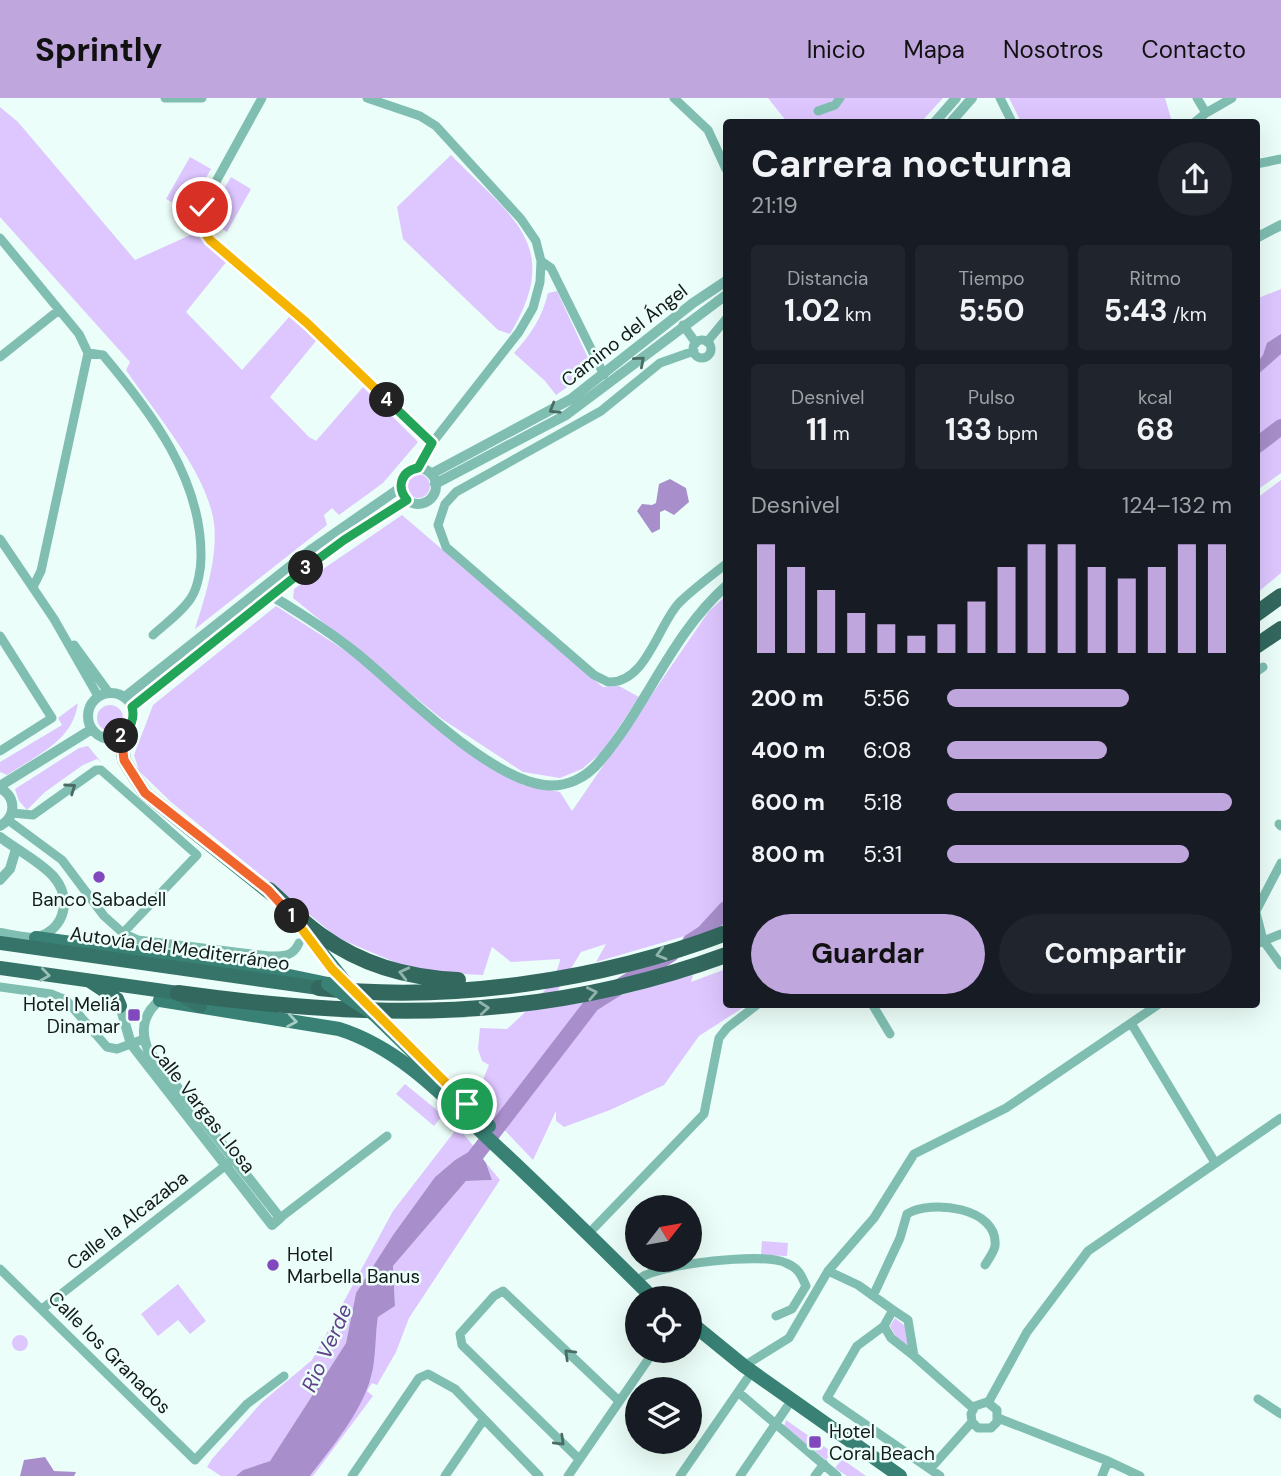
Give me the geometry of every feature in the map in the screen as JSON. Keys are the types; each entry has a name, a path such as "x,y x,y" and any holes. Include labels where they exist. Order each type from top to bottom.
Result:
{"highway":[{"path":"1260,611 1281,596"},
{"path":"1260,643 1281,629"},
{"path":"268,890 322,936 365,960 417,976 495,986"},
{"name":"Autovía del Mediterráneo","path":"0,943 323,986 395,992 495,986 543,980 621,964 723,934"},
{"path":"0,968 169,995 361,1013 444,1011 524,1004 642,982 723,955"},
{"path":"89,981 117,999 120,1006"},
{"path":"169,995 200,1006"}],"main road":[{"path":"121,737 128,769 145,793 268,890 345,982 463,1107 594,1228 651,1286"},
{"path":"36,938 256,969 323,986 379,1019"},
{"path":"200,1006 322,1025 366,1038 398,1058 463,1107"},
{"path":"532,1173 641,1286"},
{"path":"702,1333 788,1408 885,1476"},
{"path":"702,1342 900,1476"}],"street":[{"path":"165,98 202,98"},
{"path":"262,98 202,207 198,223 210,240 307,323 432,443"},
{"path":"128,702 312,549 400,488 407,472 418,468 432,443 519,332 533,308 540,282 541,261 536,241 521,219 436,126 420,116 367,98"},
{"path":"674,98 708,130 723,163"},
{"path":"818,111 835,105 840,98"},
{"path":"937,119 956,98"},
{"path":"954,119 972,98"},
{"path":"1000,98 1010,119"},
{"path":"1197,98 1206,113"},
{"path":"1199,119 1232,98"},
{"path":"1260,163 1281,159"},
{"path":"1260,236 1281,225"},
{"path":"0,238 79,334 88,354 41,570 33,587"},
{"path":"541,261 551,268 604,375"},
{"name":"Camino del Ángel","path":"433,479 540,417 604,375 693,303 723,283"},
{"name":"Camino del Ángel","path":"433,479 566,415 723,297"},
{"path":"0,357 59,310"},
{"path":"723,323 707,342 660,363 601,411 456,492 445,505 438,525 446,547 594,675 614,682 638,668 678,604 723,566"},
{"path":"683,325 699,358 707,356 711,349 707,342"},
{"path":"88,354 103,355 162,434 187,481 201,527 201,569 192,597 153,635"},
{"path":"128,702 344,540 407,500 424,503 433,496 433,479 418,468"},
{"path":"400,488 407,500"},
{"path":"0,538 103,694 128,702 134,715 128,732 121,737 102,737 92,729 88,715 103,694"},
{"path":"272,596 339,639 463,743 525,779 557,785 571,782 597,765 690,623 723,589"},
{"path":"0,636 52,718 0,751"},
{"path":"11,797 0,787 92,729"},
{"path":"7,820 33,815 96,770 101,770 197,855 123,933"},
{"path":"7,820 12,786 23,774"},
{"path":"7,820 62,860 104,916 123,933 138,940 269,956 287,956 295,951 299,943"},
{"path":"0,837 52,876 65,897 61,920 51,931 36,938 0,933"},
{"path":"0,880 10,869 16,849"},
{"path":"1260,904 1281,863"},
{"path":"1281,934 1260,942 1281,965"},
{"path":"0,988 51,994 66,1000 107,1047 117,1049 144,1040"},
{"name":"Calle Vargas Llosa","path":"158,1071 144,1040 143,1025 148,1011 169,995"},
{"name":"Calle Vargas Llosa","path":"120,1006 131,1044 158,1071 276,1221"},
{"path":"594,1228 704,1114 719,1038 727,1028 753,1008"},
{"path":"874,1008 890,1034"},
{"path":"680,1476 738,1392 745,1372 789,1338 828,1271 874,1217 914,1154 1006,1108 1153,1008"},
{"path":"1131,1023 1214,1161"},
{"path":"989,1403 1027,1332 1088,1251 1214,1161 1281,1118"},
{"path":"276,1221 387,1136"},
{"name":"Calle la Alcazaba","path":"42,1309 229,1163"},
{"path":"873,1296 884,1277 907,1214 914,1209 971,1211 987,1223 993,1233 995,1247 985,1265"},
{"path":"642,1277 659,1269 732,1260 783,1261 799,1270 806,1286 792,1309 776,1316"},
{"name":"Calle los Granados","path":"0,1269 195,1460 247,1404 284,1376"},
{"path":"828,1271 873,1296 908,1320 914,1356"},
{"path":"579,1459 462,1345 460,1334 494,1296 503,1291 619,1401"},
{"path":"893,1310 884,1326 857,1346 827,1398 940,1476"},
{"path":"884,1326 891,1338 973,1408"},
{"path":"568,1476 646,1363"},
{"path":"352,1476 419,1378 428,1374 456,1389 538,1476"},
{"path":"738,1392 837,1476"},
{"path":"1258,1399 1281,1414"},
{"path":"930,1469 972,1422 973,1408 978,1404 989,1403 997,1410 998,1418 994,1426 986,1430 978,1428 972,1422"},
{"path":"740,1476 788,1408"},
{"path":"998,1418 1140,1476"},
{"path":"444,1476 484,1419"},
{"path":"1102,1476 1108,1461"},
{"path":"816,1476 824,1464"}],"shaded area":[{"path":"768,98 943,98 924,119 785,119"},
{"path":"1009,98 1165,98 1171,119 1020,119"},
{"path":"0,107 18,122 135,260 197,232 227,261 186,312 242,370 290,316 316,341 270,397 309,437 316,441 363,387 418,442 383,483 339,515 332,508 324,515 327,525 195,629 210,577 214,550 214,523 209,504 201,483 178,443 126,370 130,362 0,217"},
{"path":"451,155 510,215 523,234 531,255 532,277 525,303 510,334 498,330 403,239 397,207"},
{"path":"190,157 211,169 187,211 166,199"},
{"path":"231,177 251,189 227,232 206,219"},
{"path":"1281,289 1281,473 1260,488 1260,297"},
{"path":"557,291 593,369 556,395 545,381 514,353 535,325 548,293"},
{"path":"1281,334 1281,354 1260,372 1260,359 1267,343"},
{"path":"418,474 427,477 430,486 427,495 418,498 409,495 406,486 409,477"},
{"path":"670,479 686,488 689,502 674,515 665,510 660,512 660,529 652,533 637,511 642,504 656,503 659,484"},
{"path":"1281,480 1281,573 1260,590 1260,496"},
{"path":"402,515 603,687 619,686 639,697 603,751 582,769 560,778 523,772 442,719 293,598 294,589"},
{"path":"723,599 723,925 596,962 606,944 581,952 547,1008 606,999 693,975 691,982 723,970 723,1008 742,1008 699,1036 664,1085 610,1110 564,1127 556,1121 556,1111 533,1160 475,1099 489,1065 482,1061 478,1049 480,1028 507,1029 547,987 560,959 511,962 492,947 483,975 418,972 338,938 171,802 139,771 134,755 153,705 276,606 360,660 449,739 523,785 560,792 572,811 709,611"},
{"path":"78,703 69,727 52,746 7,775 0,772 0,762 62,725 58,718"},
{"path":"110,705 119,709 123,718 119,727 110,731 101,727 97,718 101,709"},
{"path":"88,746 101,762 97,759 83,765 45,792 27,810 19,801 15,789 79,748"},
{"path":"405,1084 443,1115 434,1126 396,1094"},
{"path":"458,1127 475,1148 435,1177 393,1235 356,1293 346,1343 270,1461 243,1470 236,1476 221,1476 207,1467 262,1402 312,1360 393,1211"},
{"path":"475,1148 486,1163 492,1180 466,1181 393,1266 395,1306 378,1317 371,1377 360,1404 336,1441 310,1476 236,1476 243,1470 270,1461 346,1343 356,1293 393,1235 435,1177"},
{"path":"486,1163 500,1180 409,1318 396,1352 377,1385 372,1383 367,1391 373,1396 313,1476 310,1476 328,1452 371,1378 378,1317 395,1306 393,1266 466,1181 492,1180"},
{"path":"762,1241 788,1243 787,1256 761,1255"},
{"path":"178,1284 206,1321 190,1334 178,1320 158,1336 141,1314"},
{"path":"895,1318 905,1326 909,1347 897,1339 890,1326"},
{"path":"20,1335 26,1337 26,1349 20,1351 14,1349 12,1343 14,1337"},
{"path":"786,1420 832,1452 826,1460 784,1426"},
{"path":"45,1457 54,1471 76,1472 74,1476 20,1476 24,1460"},
{"path":"842,1459 866,1476 847,1476 835,1468"}],"waterway":[{"name":"Rio Verde","path":"1260,443 1281,427"},
{"name":"Rio Verde","path":"690,942 704,933 723,912"},
{"name":"Rio Verde","path":"466,1168 592,1004 671,954"}],"place":[{"name":"Banco Sabadell","path":"99,877"},
{"name":"Hotel Meliá Dinamar","path":"134,1015"},
{"name":"Hotel Marbella Banus","path":"273,1265"},
{"name":"Hotel Coral Beach","path":"815,1442"}],"route":[{"path":"202,207 198,223 210,240 307,323 432,443 422,456 418,468 407,472 400,482 401,493 407,500 344,540 132,707 134,715 128,732 121,737 124,760 145,793 268,890 287,909 332,969 384,1024 467,1104"}]}
